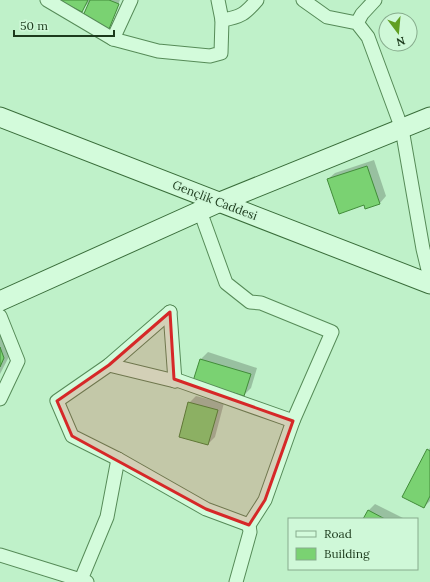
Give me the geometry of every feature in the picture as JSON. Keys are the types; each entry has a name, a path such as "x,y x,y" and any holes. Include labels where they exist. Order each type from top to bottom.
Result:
{"street":[{"path":"47,0 113,39 158,51 210,56 221,53 222,20 218,0"},
{"path":"113,39 131,0"},
{"path":"222,20 237,18 248,11 257,0"},
{"path":"303,0 327,17 357,23 368,37 402,129 423,249 430,278"},
{"path":"357,23 362,14 375,0"},
{"name":"Gençlik Caddesi","path":"0,117 430,284"},
{"path":"0,301 220,202 430,118"},
{"path":"200,211 226,283 250,302 261,303 332,332 293,421 265,500 249,525 250,532 236,582"},
{"path":"175,381 170,312 109,365 57,401 72,436 118,459 206,509 249,525"},
{"path":"0,316 18,361 0,399"},
{"path":"109,365 175,381 177,380 293,421"},
{"path":"0,555 83,581 107,517 118,459"}],"highlighted area":[{"path":"170,312 174,379 293,421 265,500 249,525 206,509 72,436 57,401 109,365"}],"building":[{"path":"58,0 88,0 82,12"},
{"path":"90,0 109,0 119,4 109,29 82,18"},
{"path":"367,166 380,204 365,209 364,205 339,214 327,179"},
{"path":"0,347 4,358 0,367"},
{"path":"200,359 251,374 244,396 193,381"},
{"path":"188,402 218,410 208,445 179,437"},
{"path":"427,449 430,451 430,496 424,508 402,497"},
{"path":"368,510 383,518 364,518"}]}
